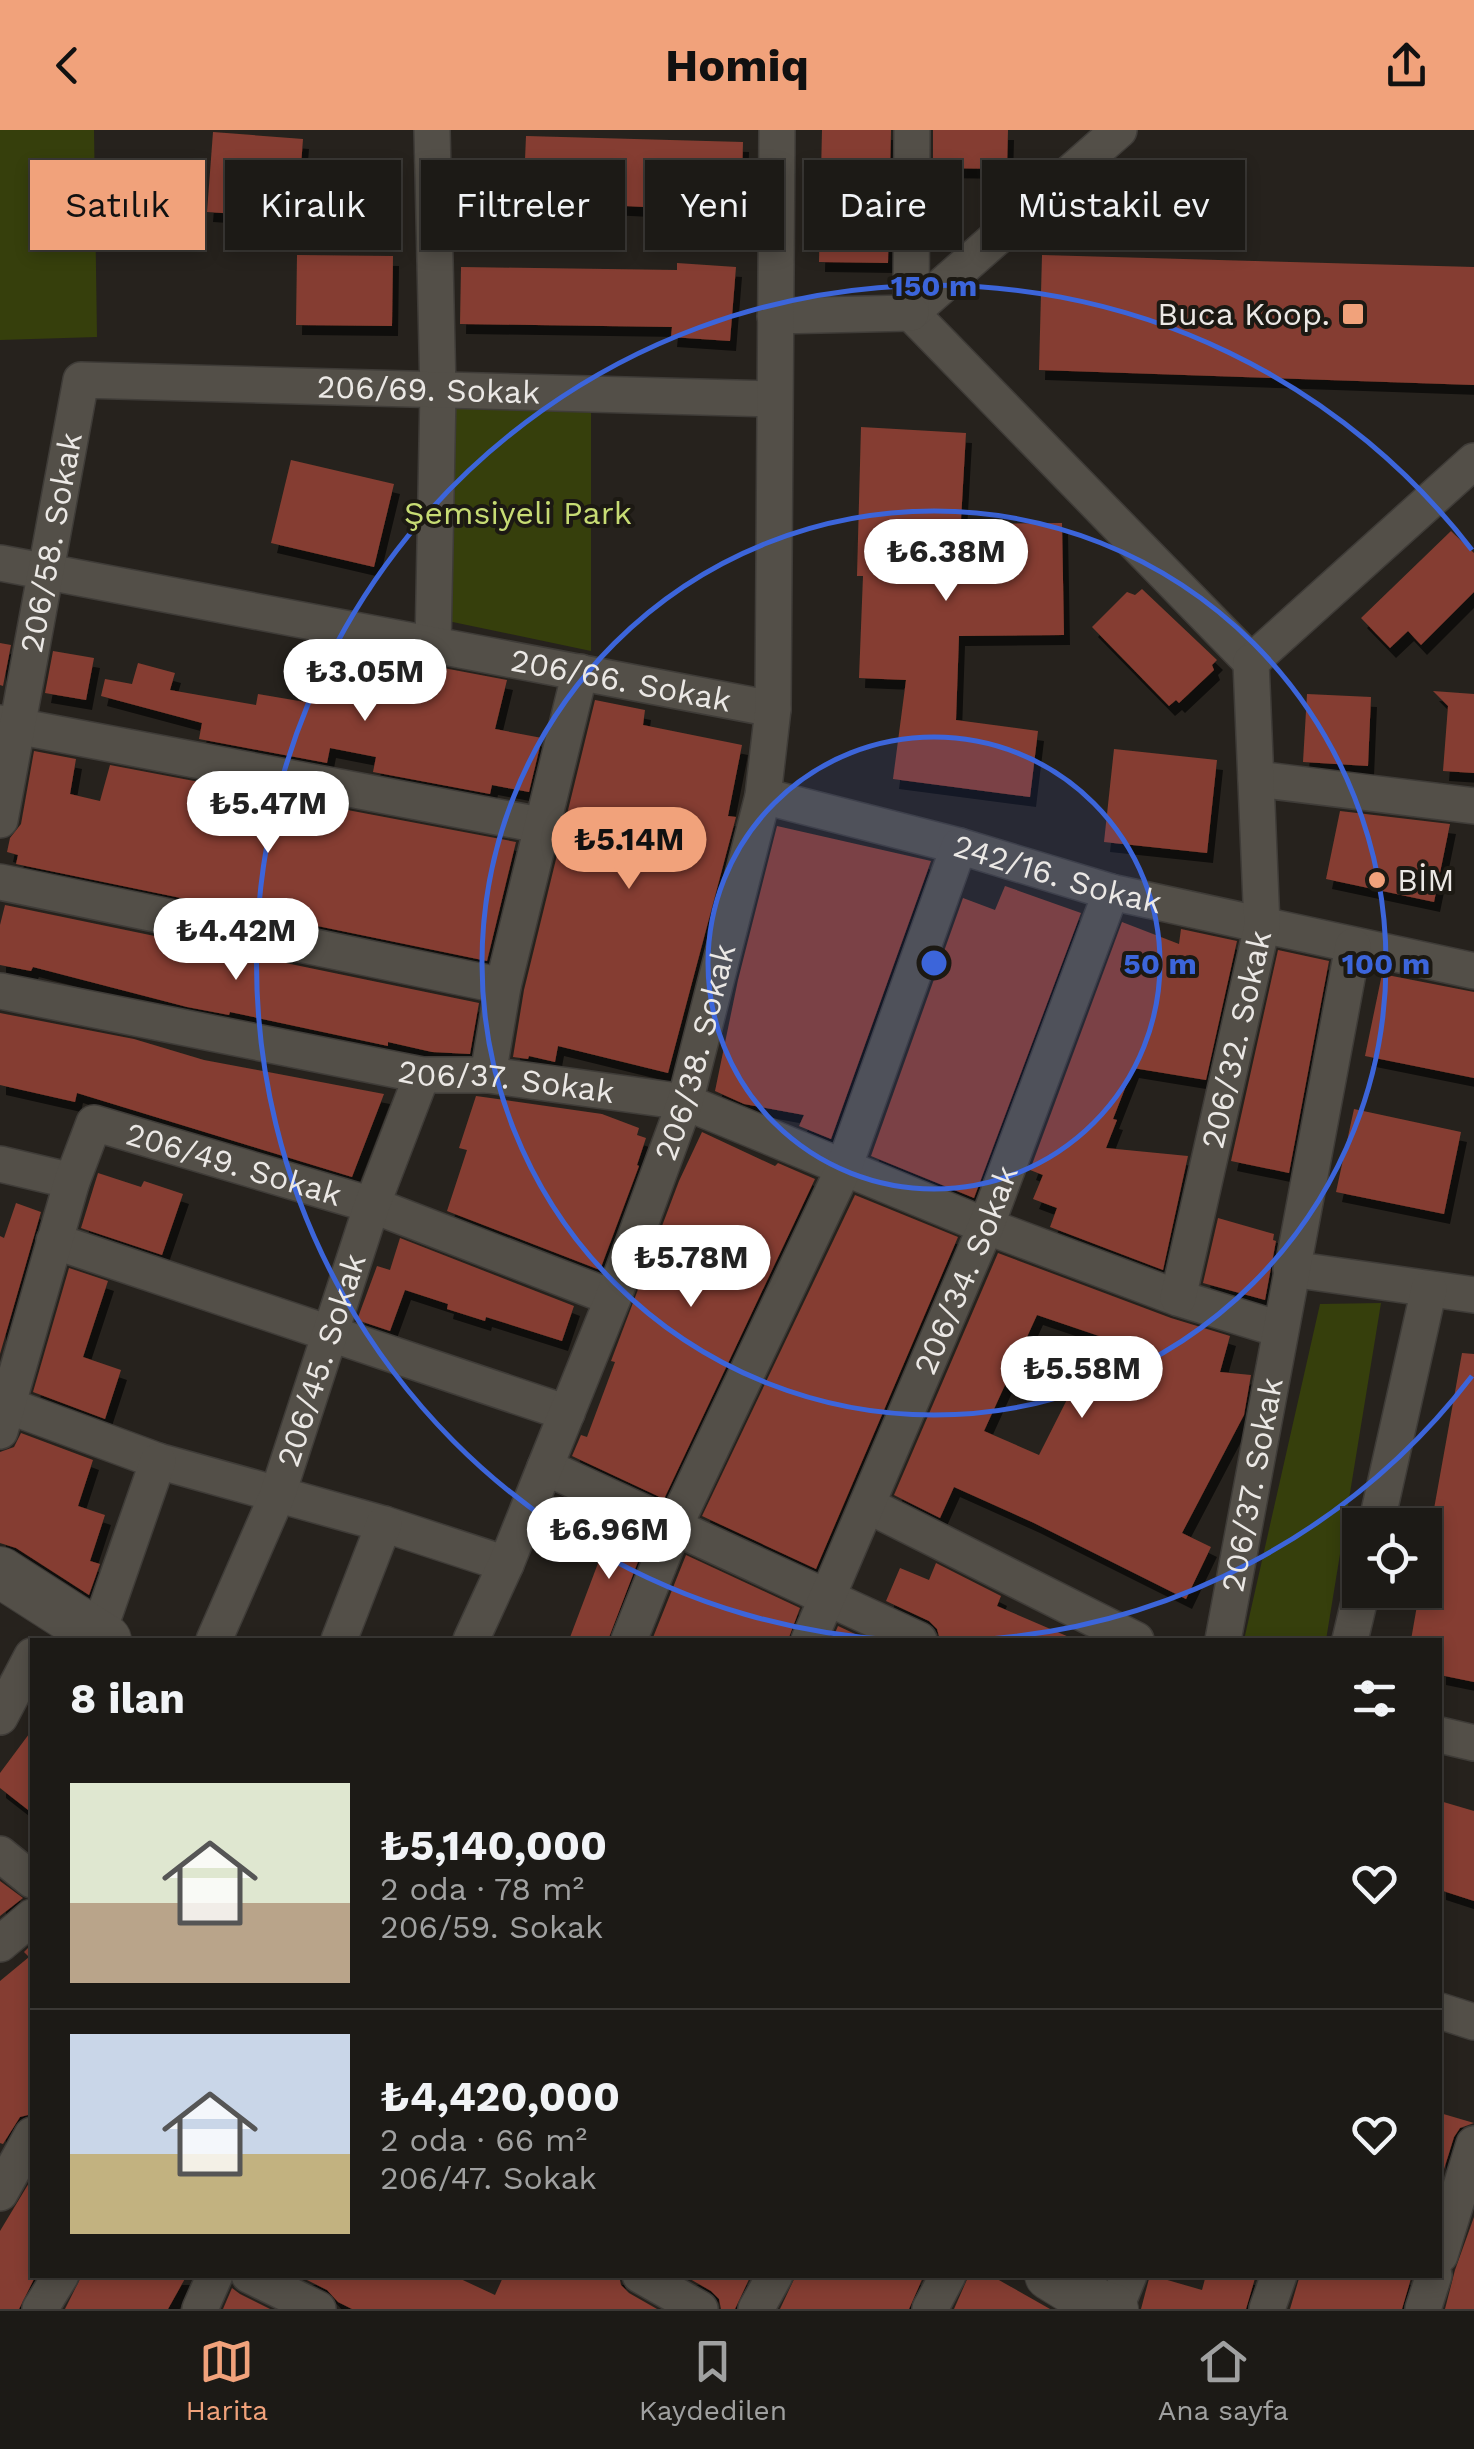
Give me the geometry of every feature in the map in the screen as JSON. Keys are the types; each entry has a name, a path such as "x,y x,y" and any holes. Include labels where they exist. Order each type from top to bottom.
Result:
{"main road":[{"path":"0,1572 76,1630"},
{"path":"1057,2278 1110,2301"}],"street":[{"path":"432,130 438,392 433,647"},
{"name":"206/38. Sokak","path":"472,1638 506,1564 613,1298 684,1102 763,796 773,709 777,130"},
{"path":"912,130 910,314 1251,662 1474,461"},
{"path":"775,316 910,314 1119,130"},
{"name":"206/69. Sokak","path":"82,380 774,398"},
{"name":"206/58. Sokak","path":"0,820 8,725 46,572 82,380"},
{"name":"206/66. Sokak","path":"0,563 773,709"},
{"name":"206/32. Sokak","path":"1178,1298 1262,926 1251,662"},
{"path":"488,1075 503,986 580,672"},
{"path":"8,725 540,825"},
{"path":"1256,779 1474,806"},
{"name":"242/16. Sokak","path":"763,796 959,846 1111,892 1474,972"},
{"path":"630,1638 674,1527 844,1170 959,846"},
{"path":"0,882 503,986"},
{"name":"206/34. Sokak","path":"810,1638 986,1226 1111,892"},
{"path":"1353,946 1290,1269 1474,1296"},
{"name":"206/37. Sokak","path":"0,991 422,1075 488,1075 684,1102 986,1226 1178,1298 1279,1329"},
{"name":"206/45. Sokak","path":"215,1638 277,1496 372,1205 422,1075"},
{"name":"206/49. Sokak","path":"72,1181 94,1123 372,1205 613,1298"},
{"path":"0,1164 72,1181 4,1419 384,1524 506,1564"},
{"path":"54,1242 567,1413"},
{"name":"206/37. Sokak","path":"1224,1638 1290,1269"},
{"path":"1380,1508 1428,1289"},
{"path":"76,1630 158,1461"},
{"path":"544,1467 915,1638"},
{"path":"866,1505 1126,1638"},
{"path":"340,1638 384,1524"},
{"path":"1350,1638 1358,1608"},
{"path":"0,1718 30,1660"},
{"path":"1442,1735 1474,1742"},
{"path":"0,1854 30,1878"},
{"path":"0,1944 30,1919"},
{"path":"1442,2012 1474,2022"},
{"path":"0,2193 30,2139"},
{"path":"1442,2248 1474,2144"},
{"path":"40,2309 59,2278"},
{"path":"200,2309 214,2278"},
{"path":"255,2278 318,2309"},
{"path":"645,2278 700,2309"},
{"path":"756,2309 773,2278"},
{"path":"930,2309 946,2278"},
{"path":"1268,2309 1278,2278"},
{"path":"1424,2309 1433,2278"}],"green space":[{"path":"0,130 94,130 94,160 30,160 30,250 96,250 97,337 0,340"},
{"name":"Şemsiyeli Park","path":"591,402 591,651 443,620 448,406"},
{"path":"1381,1303 1348,1508 1342,1508 1342,1542 1326,1638 1244,1638 1320,1304"}],"building":[{"path":"822,130 891,130 890,160 821,160"},
{"path":"933,130 1008,130 1007,160 982,160 982,169 962,168 962,160 933,160"},
{"path":"213,132 303,139 301,160 225,160 225,213 207,212"},
{"path":"526,136 743,142 742,160 645,160 645,207 625,206 625,160 525,160"},
{"path":"819,250 888,250 888,263 819,262"},
{"path":"297,255 393,256 392,326 296,325"},
{"path":"1042,255 1474,267 1474,385 1039,370"},
{"path":"677,263 736,267 730,341 671,337 672,327 460,324 461,267 677,270"},
{"path":"861,427 966,433 961,520 966,520 966,524 1062,523 1064,635 959,636 956,720 1038,731 1030,797 893,779 906,680 859,678 863,576 857,576"},
{"path":"291,460 394,484 374,567 271,543"},
{"path":"1451,531 1474,553 1474,592 1421,645 1408,631 1390,648 1361,618"},
{"path":"1142,589 1217,660 1212,665 1214,670 1179,703 1176,700 1169,706 1092,627 1127,592 1135,595"},
{"path":"0,643 11,645 3,686 0,685"},
{"path":"53,651 94,658 86,700 45,693"},
{"path":"138,663 175,673 170,690 256,705 258,694 305,702 314,666 409,695 417,663 507,680 495,729 542,738 529,792 492,785 490,794 373,772 376,757 330,748 327,763 199,739 202,723 101,696 105,679 132,684"},
{"path":"1433,691 1474,694 1474,773 1443,771 1448,706"},
{"path":"1307,694 1371,697 1368,766 1303,762"},
{"path":"595,700 645,710 643,725 742,745 728,816 736,817 668,1073 558,1046 555,1062 513,1057 524,990"},
{"path":"1114,749 1217,760 1207,853 1104,842"},
{"path":"34,751 76,759 70,794 100,801 110,765 516,842 487,961 16,864 18,855 7,852 10,838 21,824"},
{"path":"1340,811 1450,824 1434,902 1326,879"},
{"path":"777,826 931,861 831,1139 799,1126 804,1115 744,1104 715,1091"},
{"path":"1005,886 1081,913 974,1198 871,1156 963,898 995,910"},
{"path":"5,905 479,1003 470,1054 432,1052 388,1042 388,1046 230,1012 229,1015 187,1007 33,967 31,971 0,965 0,925"},
{"path":"1122,922 1179,944 1181,929 1237,941 1206,1080 1133,1068 1106,1148 1188,1156 1163,1270 1050,1227 1057,1208 1033,1199 1043,1175 1030,1170"},
{"path":"1278,950 1329,961 1289,1173 1231,1161"},
{"path":"1382,974 1474,992 1474,1078 1365,1056"},
{"path":"0,1013 134,1039 204,1060 384,1094 352,1177 77,1093 75,1102 0,1085"},
{"path":"476,1096 602,1114 639,1128 637,1135 646,1138 639,1166 600,1270 447,1211 467,1150 459,1148"},
{"path":"1354,1109 1461,1132 1444,1214 1336,1192"},
{"path":"702,1132 775,1166 778,1163 815,1179 664,1499 572,1456 581,1435 587,1437 615,1362 611,1361 679,1181"},
{"path":"98,1173 141,1187 144,1181 183,1194 162,1255 81,1228"},
{"path":"855,1195 958,1237 816,1569 702,1516"},
{"path":"16,1203 41,1212 0,1354 0,1236 4,1238"},
{"path":"1218,1218 1274,1234 1265,1300 1203,1283"},
{"path":"400,1238 574,1306 562,1341 447,1309 448,1304 405,1290 390,1331 357,1320 377,1266 390,1270"},
{"path":"998,1253 1230,1336 1220,1372 1251,1375 1244,1415 1182,1533 1211,1547 1186,1599 954,1487 940,1518 894,1495","holes":["1037,1315 1099,1336 1039,1455 984,1431"]},
{"path":"69,1268 108,1281 83,1357 121,1370 105,1419 33,1392"},
{"path":"1462,1353 1474,1354 1474,1682 1442,1675 1442,1638 1411,1638 1417,1608 1442,1608 1442,1508 1434,1508"},
{"path":"21,1433 93,1460 78,1506 105,1515 90,1561 100,1564 89,1595 16,1548 0,1543 0,1452 14,1447"},
{"path":"608,1519 647,1538 609,1638 570,1638 600,1558 594,1555"},
{"path":"686,1555 800,1608 789,1638 653,1638"},
{"path":"936,1563 1001,1596 997,1606 1071,1638 939,1638 929,1621 886,1601 900,1568 929,1580"},
{"path":"838,1626 864,1638 833,1638"},
{"path":"30,1733 30,1811 0,1788 0,1773"},
{"path":"1442,1802 1474,1811 1474,1901 1442,1891"},
{"path":"0,1881 23,1898 0,1916"},
{"path":"30,1946 30,2114 20,2117 3,2144 0,1981 29,1957 24,1952"},
{"path":"1442,2114 1474,2123 1460,2128 1442,2176"},
{"path":"30,2181 30,2278 34,2278 19,2309 0,2309 0,2231"},
{"path":"1474,2217 1474,2309 1445,2309 1455,2270"},
{"path":"80,2278 185,2278 168,2309 65,2309"},
{"path":"303,2278 458,2278 495,2295 503,2278 620,2278 629,2293 657,2309 352,2309"},
{"path":"688,2278 750,2278 735,2309 721,2309 719,2299"},
{"path":"795,2278 923,2278 909,2309 780,2309"},
{"path":"968,2278 995,2278 1050,2309 954,2309"},
{"path":"1149,2278 1202,2290 1205,2278 1255,2278 1246,2309 1141,2309"},
{"path":"1299,2278 1411,2278 1402,2309 1290,2309"},
{"path":"232,2288 240,2294 270,2309 223,2309"}],"place":[{"name":"Buca Koop.","path":"1353,314"},
{"name":"BİM","path":"1377,880"}]}
